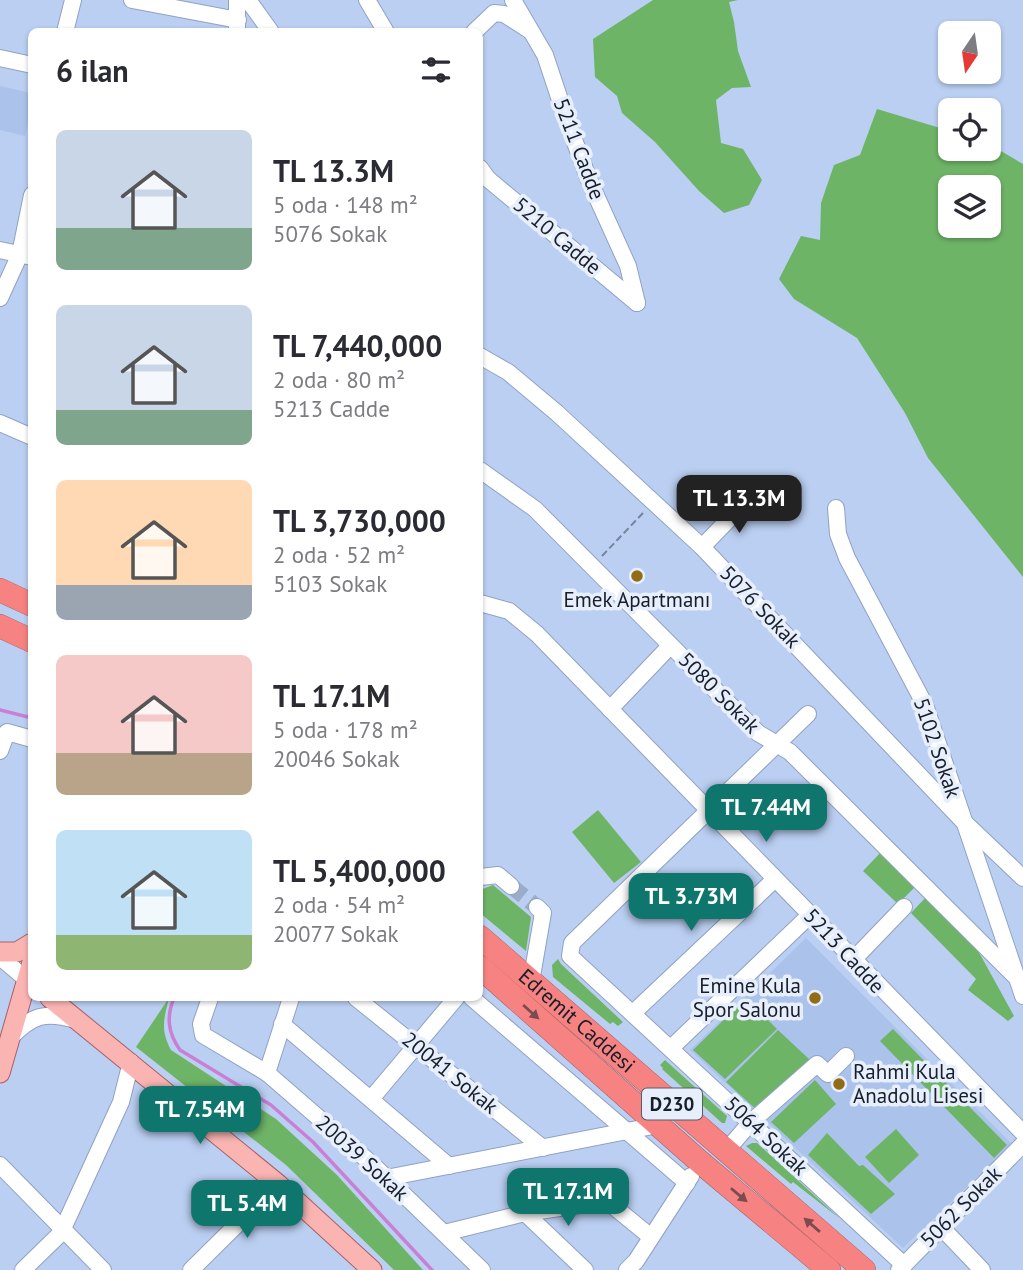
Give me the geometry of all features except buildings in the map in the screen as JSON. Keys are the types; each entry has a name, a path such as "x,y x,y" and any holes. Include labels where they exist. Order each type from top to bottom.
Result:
{"highway":[{"path":"0,590 28,603"},
{"path":"0,626 28,639"},
{"name":"Edremit Caddesi","path":"483,940 864,1270"},
{"name":"Edremit Caddesi","path":"483,972 818,1266"}],"main road":[{"path":"0,954 17,952 28,945"},
{"path":"0,1073 28,980"},
{"path":"54,1001 278,1184 372,1270"}],"street":[{"path":"66,28 73,0"},
{"path":"132,0 237,26 237,0"},
{"path":"248,0 268,28"},
{"path":"367,0 384,28"},
{"name":"5211 Cadde","path":"513,0 545,55 589,180 628,266 637,303"},
{"path":"478,28 494,13 504,14 531,32"},
{"path":"0,58 28,64"},
{"name":"5210 Cadde","path":"483,172 637,303"},
{"path":"0,298 26,255 28,235"},
{"path":"0,250 26,255"},
{"name":"5076 Sokak","path":"483,358 508,372 557,413 702,547 962,820 1023,878"},
{"path":"0,423 28,435"},
{"name":"5080 Sokak","path":"483,472 535,509 758,733 790,752 1016,977"},
{"path":"702,547 733,515 735,502"},
{"name":"5102 Sokak","path":"836,508 838,534 848,558 925,705 1023,996"},
{"name":"5213 Cadde","path":"483,604 509,611 537,634 1023,1133"},
{"path":"610,709 670,646"},
{"path":"710,811 808,714"},
{"path":"0,751 7,732 28,738"},
{"name":"5064 Sokak","path":"710,811 572,943 570,956 751,1122 902,1268"},
{"path":"483,877 498,875 511,886"},
{"path":"633,1013 775,879"},
{"path":"531,982 543,913 537,907"},
{"path":"854,959 904,907"},
{"path":"671,1048 810,915"},
{"path":"0,954 28,973"},
{"name":"20039 Sokak","path":"209,1001 200,1028 203,1035 267,1073 386,1178 482,1270"},
{"path":"267,1073 290,1001"},
{"name":"20041 Sokak","path":"360,1001 544,1148"},
{"path":"371,1099 453,1001"},
{"path":"476,1001 687,1183"},
{"path":"10,1038 28,1021 41,1016 56,1015 80,1022"},
{"path":"282,1024 449,1166"},
{"path":"726,1151 751,1122 817,1064 828,1074 846,1056"},
{"path":"23,1270 63,1229 121,1102 131,1062"},
{"path":"386,1178 658,1125"},
{"name":"5062 Sokak","path":"902,1268 1023,1144"},
{"path":"627,1270 636,1261 701,1163"},
{"path":"0,1166 103,1270"},
{"path":"191,1270 278,1184"},
{"path":"444,1233 525,1213 607,1202 651,1237"},
{"path":"525,1213 585,1270"},
{"path":"941,1227 982,1270"}],"path":[{"path":"602,556 654,503"}],"shaded area":[{"path":"0,86 28,92 28,123 25,136 0,130"},
{"name":"Rahmi Kula Anadolu Lisesi","path":"806,938 1012,1144 903,1248 690,1050"}],"green space":[{"path":"653,0 738,0 729,2 738,51 751,87 732,88 716,100 721,143 743,149 762,180 749,205 724,213 699,191 655,142 622,113 617,96 595,77 593,39"},
{"path":"877,109 938,127 938,161 1001,161 1001,151 1023,164 1023,577 928,458 905,413 857,338 794,299 779,279 801,236 820,240 821,203 834,165 860,155"},
{"path":"598,810 641,862 614,883 572,832"},
{"path":"882,851 917,885 898,904 863,871"},
{"path":"493,885 531,917 526,951 483,915 483,889"},
{"path":"927,896 976,947 1014,1016 1008,1021 968,990 976,979 911,913"},
{"path":"558,959 623,1022 618,1026 613,1022 610,1024 553,977 552,965"},
{"path":"746,998 777,1029 725,1079 693,1050"},
{"path":"168,1001 164,1030 171,1050 276,1119 337,1175 423,1270 394,1270 286,1165 136,1047"},
{"path":"893,1029 1007,1145 994,1158 880,1041"},
{"path":"778,1030 810,1060 758,1111 726,1082"},
{"path":"665,1060 727,1116 725,1123 662,1069 660,1065"},
{"path":"815,1080 836,1104 794,1143 771,1122"},
{"path":"896,1129 919,1155 889,1183 865,1157"},
{"path":"827,1133 859,1166 863,1165 895,1194 871,1214 808,1155"},
{"path":"757,1143 839,1218 793,1182 791,1184 746,1146"}],"waterway":[{"path":"0,710 28,717"},
{"path":"173,1001 170,1025 180,1050 271,1105 313,1142 432,1270"}],"tunnel":[{"path":"511,886 537,907"}],"place":[{"name":"Emek Apartmanı","path":"637,576"},
{"name":"Emine Kula Spor Salonu","path":"815,998"},
{"name":"Rahmi Kula Anadolu Lisesi","path":"839,1084"}]}
